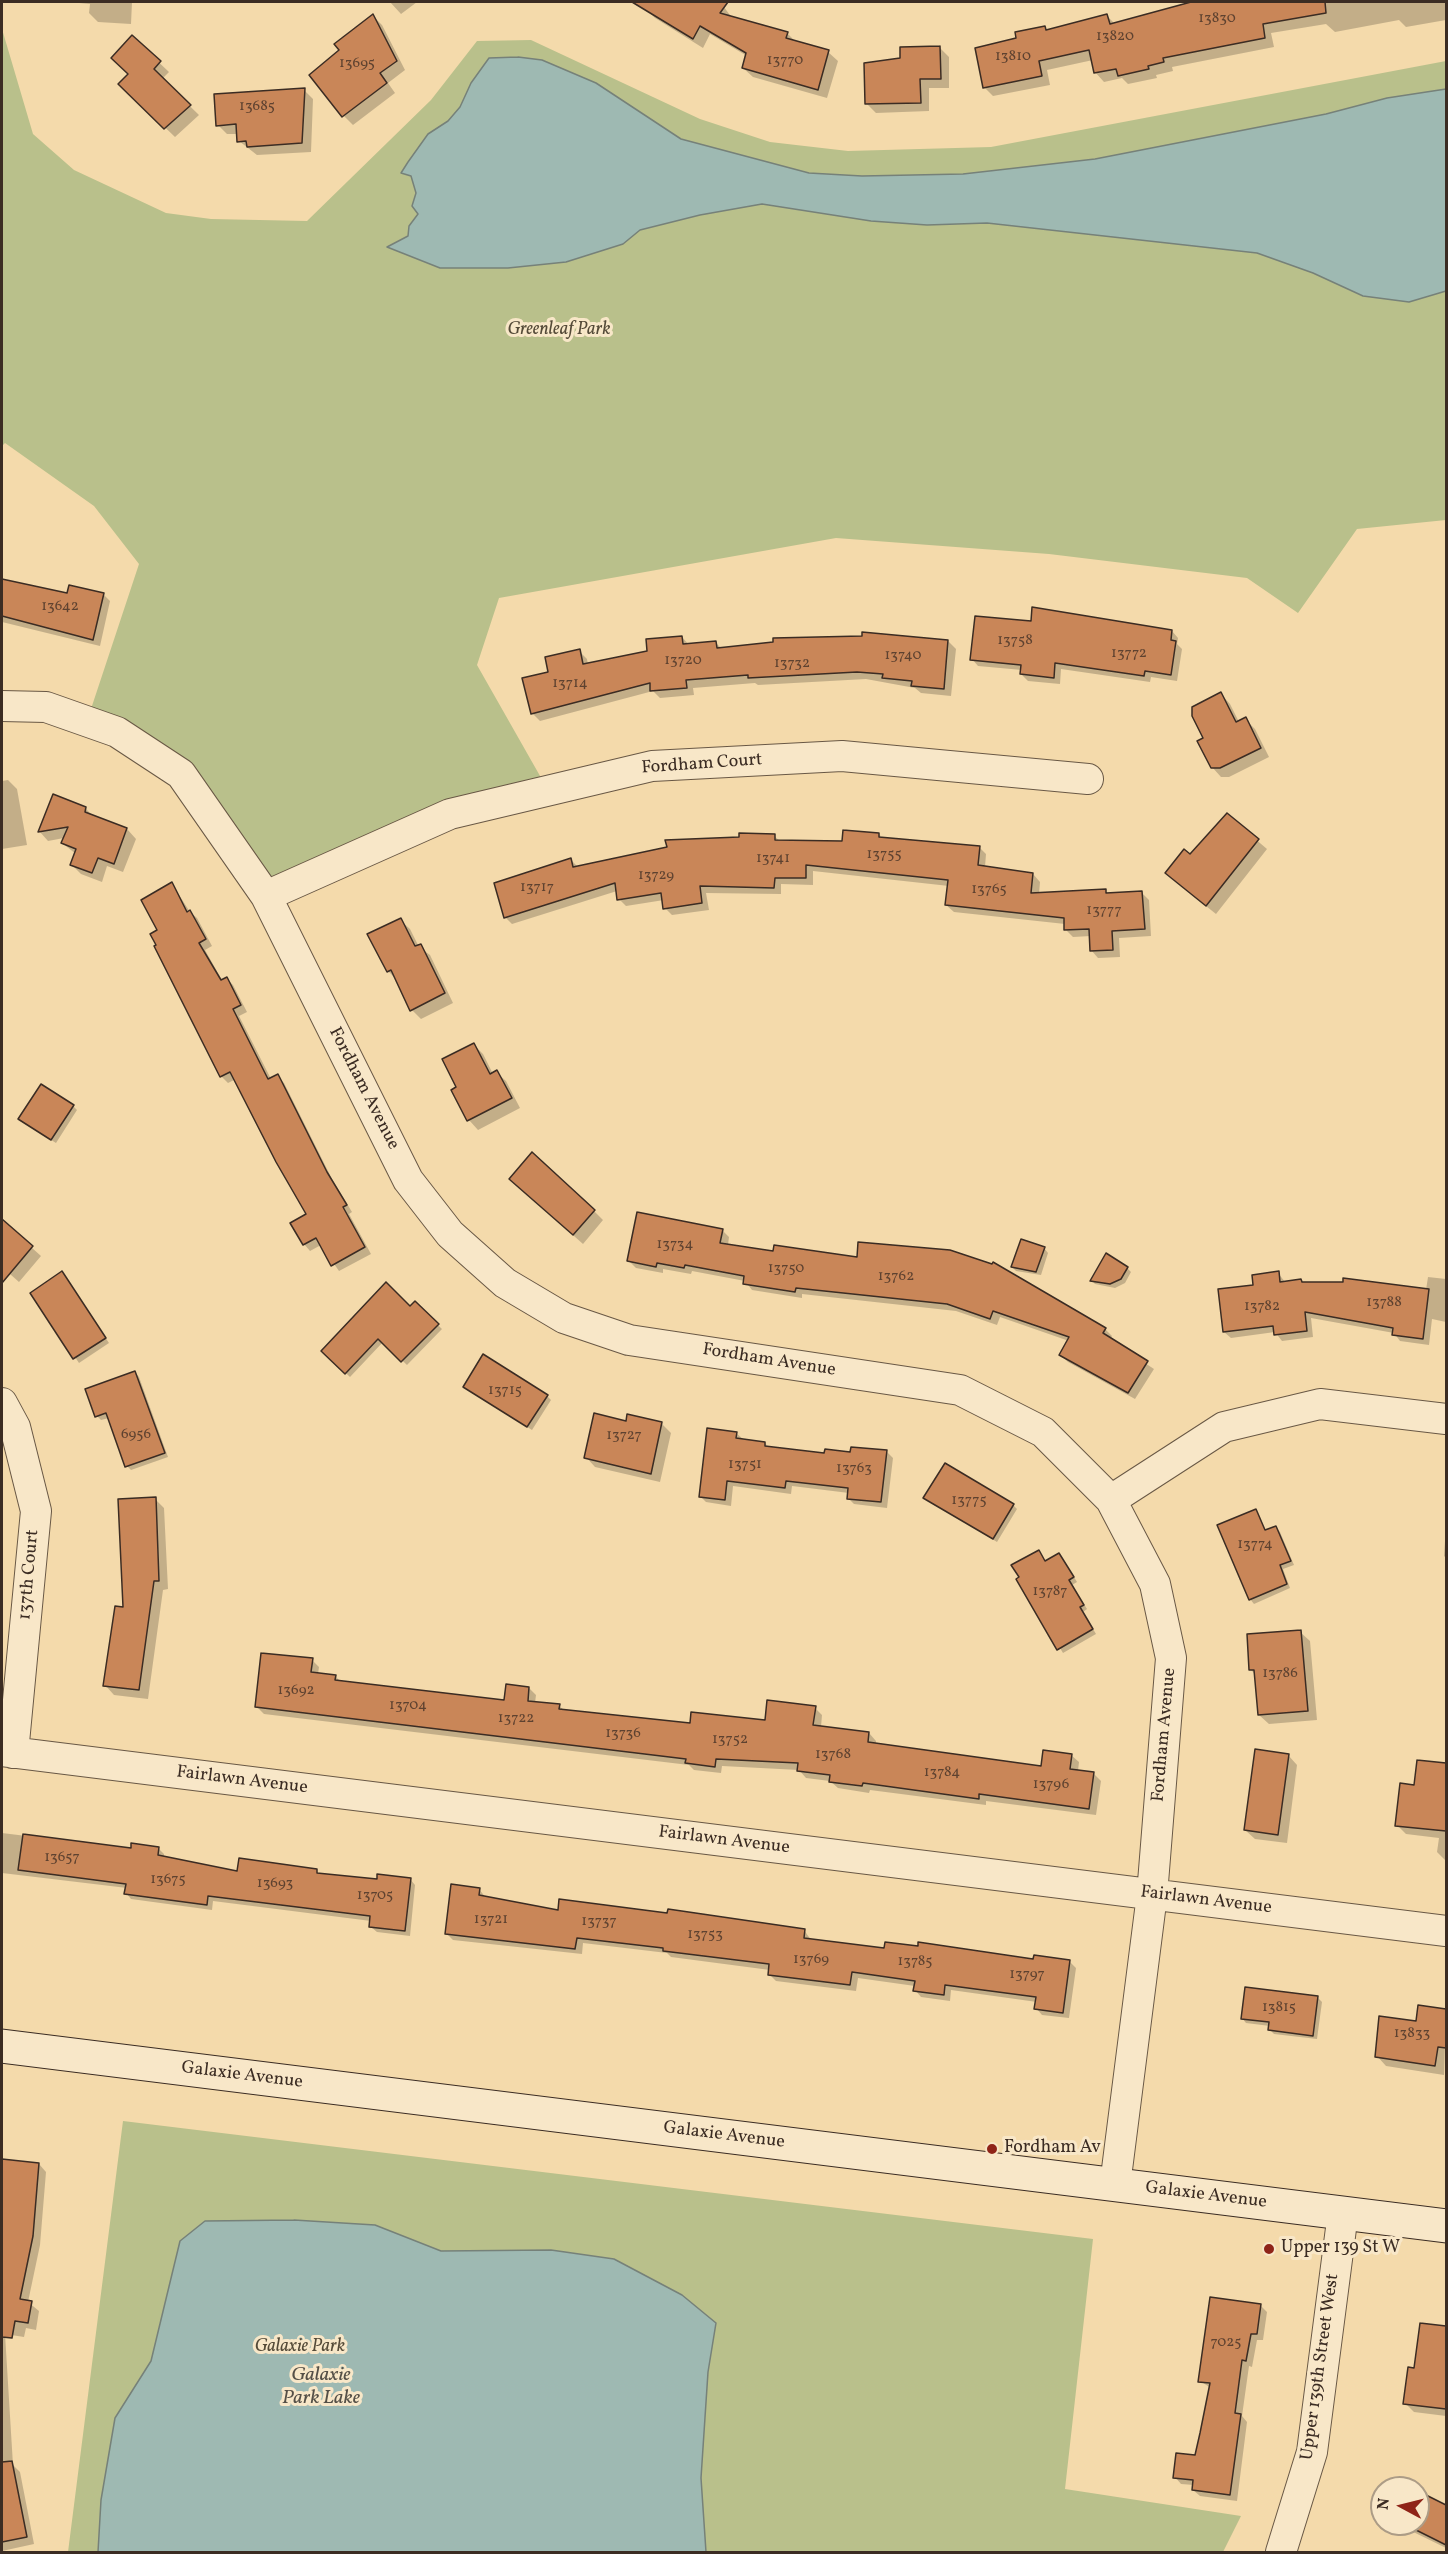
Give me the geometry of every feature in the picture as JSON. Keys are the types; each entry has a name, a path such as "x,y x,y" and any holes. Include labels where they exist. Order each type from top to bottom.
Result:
{"street":[{"name":"Fordham Avenue","path":"2,706 46,707 117,732 181,774 266,896 408,1180 450,1234 505,1283 564,1318 629,1340 960,1390 1043,1432 1111,1500 1155,1584 1171,1658 1152,1895 1114,2185"},
{"name":"Fordham Court","path":"266,896 450,814 652,766 842,756 1088,779"},
{"name":"137th Court","path":"2,1403 15,1427 36,1511 8,1752"},
{"path":"1111,1500 1224,1427 1320,1404 1446,1419"},
{"name":"Fairlawn Avenue","path":"8,1752 1446,1931"},
{"name":"Galaxie Avenue","path":"2,2046 1446,2226"},
{"name":"Upper 139th Street West","path":"1281,2553 1312,2452 1342,2213"}],"green space":[{"name":"Greenleaf Park","path":"2,29 33,134 74,170 166,213 211,219 307,221 431,100 477,41 531,40 700,119 770,142 848,151 991,147 1446,61 1446,520 1357,529 1298,613 1247,578 1049,554 836,538 499,598 477,665 548,790 266,896 181,774 87,721 139,564 94,506 5,443 2,446"},
{"name":"Galaxie Park","path":"123,2121 1093,2239 1065,2489 1241,2516 1223,2552 68,2552"}],"water":[{"path":"518,57 542,60 596,83 681,139 809,173 862,176 963,174 1095,159 1326,114 1387,98 1446,89 1446,291 1409,302 1363,296 1313,273 1257,253 987,223 927,225 871,221 762,204 700,215 640,230 623,244 566,262 508,268 440,268 387,247 408,236 409,226 418,214 412,206 416,193 411,176 401,173 408,162 428,134 448,121 460,107 471,83 489,58"},
{"name":"Galaxie Park Lake","path":"294,2220 375,2225 441,2251 551,2250 614,2259 682,2295 716,2323 708,2372 701,2478 706,2552 98,2552 101,2500 115,2418 151,2361 180,2241 205,2221"}],"building":[{"path":"632,2 728,2 720,13 788,32 786,38 829,50 818,90 742,68 746,53 700,26 693,39"},
{"path":"1191,2 1325,2 1326,13 1263,24 1265,38 1163,58 1164,62 1148,66 1149,69 1118,76 1116,69 1094,73 1089,50 1039,61 1042,76 983,88 975,48 1016,38 1015,32 1045,26 1046,30 1107,14 1110,24"},
{"path":"373,14 397,61 380,73 387,83 342,117 309,75 339,50 334,44"},
{"path":"132,35 161,61 154,69 191,105 164,129 118,84 128,74 111,58"},
{"path":"940,46 941,79 920,79 921,103 865,104 864,63 900,58 900,47"},
{"path":"305,88 302,143 247,147 246,141 237,142 236,124 216,126 214,94"},
{"path":"2,579 67,593 69,585 104,593 93,640 2,616"},
{"path":"1032,607 1172,630 1171,640 1176,641 1171,675 1145,671 1144,676 1055,663 1054,678 1020,674 1021,665 970,660 975,616 1031,621"},
{"path":"862,632 948,640 944,689 911,686 912,681 882,678 883,674 857,672 748,678 748,675 686,680 687,688 650,691 650,683 531,714 522,678 548,672 545,657 580,649 583,664 647,651 646,639 682,636 683,644 716,641 717,648 773,642 773,638 862,636"},
{"path":"1221,692 1236,722 1246,717 1261,748 1220,768 1211,768 1197,741 1203,738 1192,716 1192,707"},
{"path":"53,794 86,807 85,812 127,828 114,864 98,858 92,873 70,865 76,849 61,843 68,827 38,832"},
{"path":"1227,813 1259,839 1206,906 1165,873 1184,849 1190,854"},
{"path":"843,830 879,833 879,837 980,846 978,865 1033,873 1031,893 1106,889 1106,893 1142,891 1145,929 1112,931 1113,950 1090,951 1089,929 1064,930 1064,918 945,905 948,880 806,865 806,878 775,878 774,888 700,886 702,903 663,909 661,893 617,900 615,883 504,918 494,883 571,858 573,867 667,847 665,840 739,837 739,833 775,834 775,840 842,841"},
{"path":"172,882 187,912 190,910 206,939 199,943 221,980 227,977 241,1005 233,1009 268,1079 278,1074 327,1172 347,1205 343,1207 365,1247 331,1266 316,1238 303,1245 290,1223 306,1214 276,1162 230,1072 220,1077 154,946 156,945 150,934 157,930 141,900"},
{"path":"401,918 415,946 421,944 445,993 410,1011 391,970 387,972 367,934"},
{"path":"474,1043 490,1074 497,1070 512,1098 467,1121 451,1090 456,1087 442,1059"},
{"path":"41,1084 74,1105 51,1140 18,1119"},
{"path":"532,1152 595,1210 573,1235 509,1179"},
{"path":"637,1212 723,1229 720,1243 773,1251 774,1245 857,1257 858,1242 950,1250 992,1264 993,1262 1106,1328 1103,1333 1148,1361 1128,1393 1059,1355 1069,1337 993,1311 990,1319 947,1304 796,1288 795,1292 743,1284 744,1276 685,1265 684,1268 657,1263 656,1267 627,1261"},
{"path":"2,1219 33,1246 2,1283"},
{"path":"1021,1239 1045,1247 1036,1272 1011,1267"},
{"path":"1106,1253 1128,1267 1121,1279 1110,1284 1090,1281"},
{"path":"62,1271 106,1338 73,1359 30,1293"},
{"path":"1279,1271 1280,1282 1301,1279 1302,1282 1343,1282 1343,1278 1429,1289 1423,1339 1392,1335 1393,1328 1305,1312 1307,1331 1274,1335 1273,1326 1223,1332 1218,1289 1253,1285 1252,1275"},
{"path":"386,1282 410,1306 415,1301 439,1324 401,1362 378,1339 345,1374 321,1351"},
{"path":"483,1354 548,1395 527,1427 463,1387"},
{"path":"135,1371 165,1453 125,1467 106,1413 95,1417 85,1389"},
{"path":"594,1413 626,1421 627,1414 662,1422 651,1474 584,1458"},
{"path":"707,1428 737,1432 736,1438 765,1442 765,1446 824,1453 825,1449 850,1452 851,1447 887,1450 881,1502 847,1499 848,1488 786,1481 785,1488 727,1481 725,1500 699,1497"},
{"path":"945,1463 1014,1504 993,1539 923,1498"},
{"path":"156,1497 159,1581 154,1581 139,1690 103,1686 115,1606 123,1607 118,1499"},
{"path":"1256,1509 1265,1530 1276,1526 1291,1561 1280,1565 1287,1584 1249,1600 1217,1525"},
{"path":"1039,1550 1045,1561 1059,1553 1074,1577 1069,1580 1084,1605 1080,1607 1093,1629 1057,1650 1016,1579 1019,1577 1011,1565"},
{"path":"1301,1630 1308,1711 1258,1715 1254,1670 1249,1670 1247,1634"},
{"path":"261,1653 313,1658 311,1672 336,1675 335,1680 504,1700 506,1684 529,1687 528,1701 560,1704 559,1709 690,1723 691,1712 765,1720 767,1700 816,1706 813,1725 869,1732 868,1742 1041,1766 1043,1750 1072,1754 1070,1769 1094,1772 1089,1809 979,1794 979,1799 863,1783 862,1786 829,1782 830,1775 797,1771 798,1763 716,1759 715,1767 685,1763 686,1759 255,1707"},
{"path":"1255,1749 1289,1754 1278,1835 1244,1830"},
{"path":"1417,1760 1446,1763 1446,1831 1395,1826 1400,1783 1414,1785"},
{"path":"23,1834 131,1848 131,1843 159,1847 158,1855 237,1871 239,1858 317,1869 317,1873 377,1879 377,1874 411,1878 405,1931 369,1927 370,1916 208,1896 207,1905 124,1894 126,1884 18,1870"},
{"path":"451,1884 480,1888 479,1895 558,1910 559,1899 667,1913 668,1909 805,1929 804,1938 884,1948 885,1942 918,1946 918,1942 1033,1959 1034,1955 1070,1960 1063,2013 1034,2009 1036,1997 945,1985 944,1995 913,1991 915,1981 852,1972 850,1985 768,1975 769,1964 663,1951 663,1948 577,1938 575,1949 445,1934"},
{"path":"1245,1987 1318,1996 1313,2036 1268,2030 1269,2022 1241,2019"},
{"path":"1418,2005 1446,2009 1446,2048 1438,2047 1435,2066 1375,2057 1379,2016 1416,2021"},
{"path":"2,2159 39,2163 33,2236 20,2299 32,2301 28,2323 15,2321 12,2338 2,2337"},
{"path":"1210,2297 1261,2304 1257,2334 1251,2334 1246,2361 1242,2360 1235,2413 1241,2414 1230,2495 1192,2490 1193,2480 1173,2478 1176,2453 1195,2455 1200,2433 1210,2383 1198,2382"},
{"path":"1420,2323 1446,2326 1446,2409 1403,2404 1408,2367 1414,2368"},
{"path":"12,2461 27,2537 2,2542 2,2462"},
{"path":"1430,2497 1446,2505 1446,2545 1428,2536 1430,2536"}],"place":[{"name":"Fordham Av","path":"992,2149"},
{"name":"Upper 139 St W","path":"1269,2249"}]}
